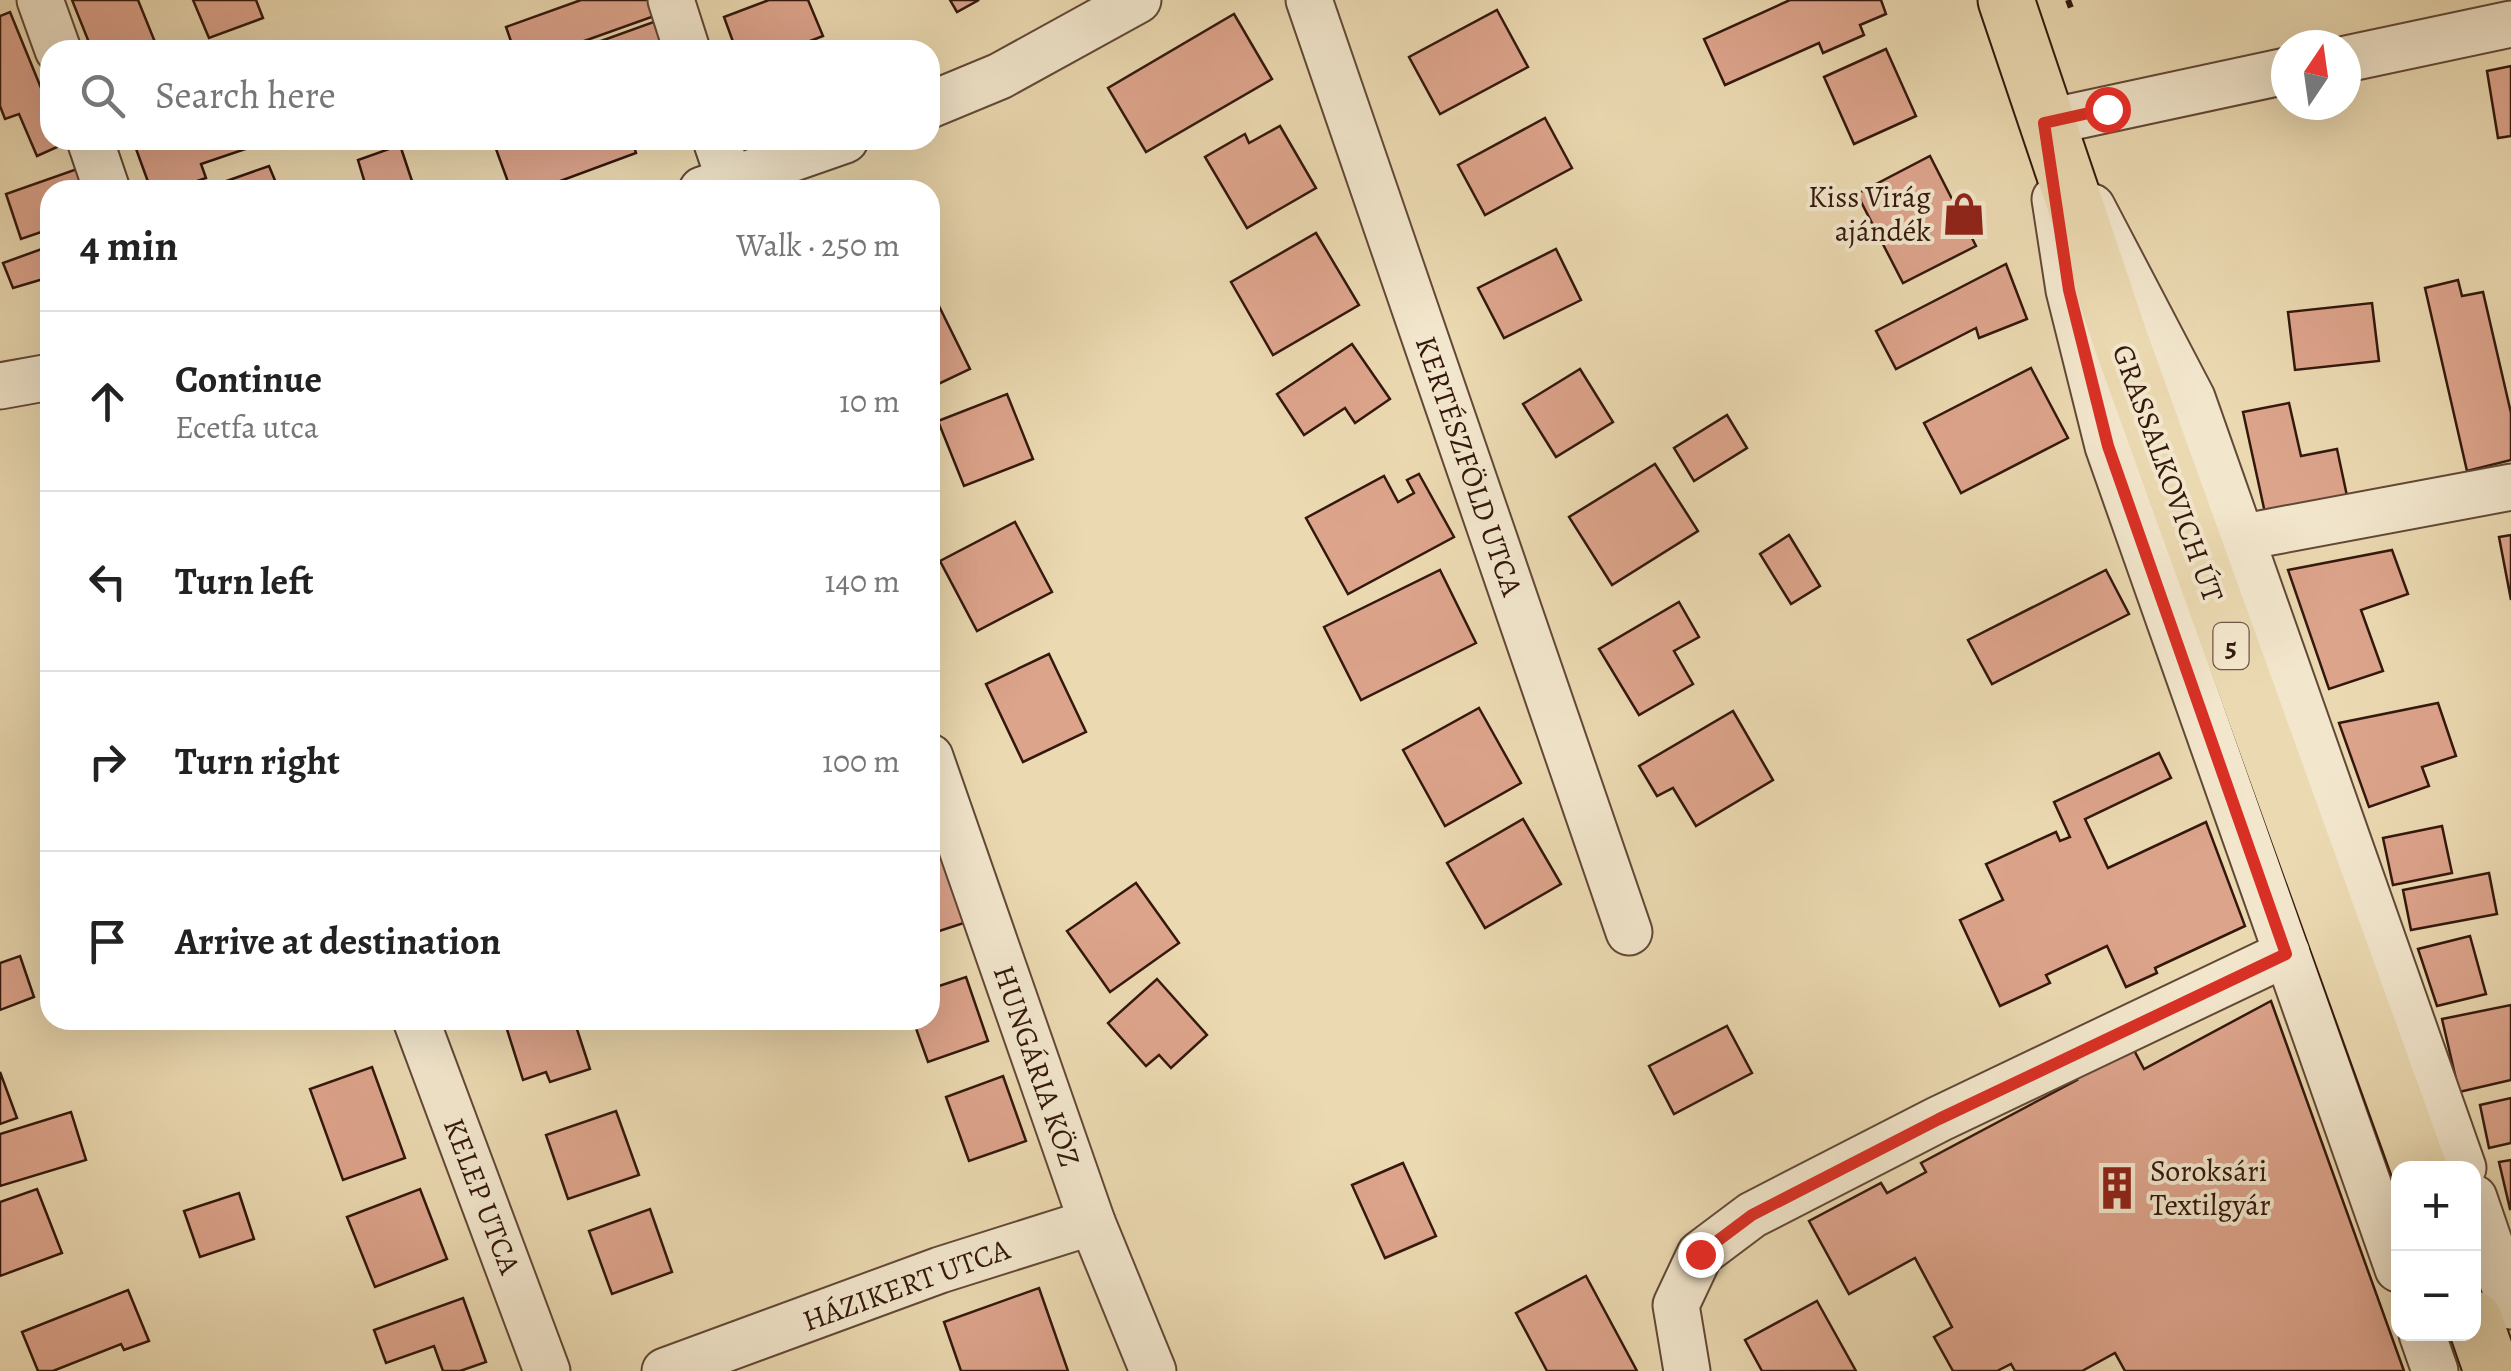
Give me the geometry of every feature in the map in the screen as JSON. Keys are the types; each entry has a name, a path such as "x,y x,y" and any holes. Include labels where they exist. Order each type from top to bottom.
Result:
{"main road":[{"name":"GRASSALKOVICH ÚT","path":"2006,0 2044,123 2416,1161"},
{"path":"2481,1339 2492,1371"}],"street":[{"path":"40,0 54,40"},
{"path":"672,0 685,40"},
{"path":"940,100 1000,76 1138,0"},
{"name":"KERTÉSZFÖLD UTCA","path":"1308,0 1629,932"},
{"path":"2361,56 2511,24"},
{"path":"2271,75 2044,123 2069,290 2108,446 2392,1251"},
{"name":"GRASSALKOVICH ÚT","path":"2044,123 2138,286 2192,398 2461,1161"},
{"path":"94,150 104,180"},
{"path":"720,175 809,150"},
{"path":"0,386 40,379"},
{"path":"2244,538 2511,487"},
{"name":"HUNGÁRIA KÖZ","path":"940,786 1092,1222 1153,1371"},
{"path":"1687,1371 1676,1305 1700,1254 1752,1215 1939,1119 2286,954"},
{"name":"KELEP UTCA","path":"420,1030 548,1371"},
{"path":"2481,1218 2511,1306"},
{"name":"HÁZIKERT UTCA","path":"665,1371 940,1270 1092,1222"},
{"path":"2424,1341 2435,1371"}],"building":[{"path":"72,0 138,0 154,40 88,40"},
{"path":"193,0 256,0 263,18 209,38"},
{"path":"581,0 655,0 660,14 587,40 511,40 506,27"},
{"path":"769,0 808,0 823,36 813,40 732,40 724,17"},
{"path":"950,0 979,0 957,12"},
{"path":"1790,0 1881,0 1886,14 1860,25 1864,35 1823,53 1819,43 1725,85 1704,39"},
{"path":"1497,10 1528,67 1440,114 1409,57"},
{"path":"10,12 40,86 40,150 50,150 37,156 19,114 5,119 0,106 0,16"},
{"path":"1234,14 1272,79 1146,152 1108,88"},
{"path":"659,20 666,40 604,40"},
{"path":"1886,49 1916,116 1854,144 1824,77"},
{"path":"2511,66 2511,136 2498,138 2487,71"},
{"path":"1545,118 1572,168 1485,215 1458,165"},
{"path":"1280,126 1316,188 1247,228 1205,157 1245,134 1249,143"},
{"path":"136,150 242,150 201,164 206,178 200,180 147,180"},
{"path":"386,150 402,150 412,180 364,180 358,160"},
{"path":"496,150 636,153 563,180 507,180"},
{"path":"1930,156 1976,246 1903,283 1857,194"},
{"path":"269,166 275,180 229,180"},
{"path":"77,169 81,180 46,180"},
{"path":"40,182 40,232 21,239 6,194"},
{"path":"1316,233 1359,305 1273,355 1231,282"},
{"path":"1556,249 1581,300 1504,338 1478,288"},
{"path":"40,250 40,280 13,288 3,263"},
{"path":"2006,264 2027,319 1979,338 1976,328 1896,369 1876,331"},
{"path":"2458,280 2462,296 2483,292 2511,413 2511,460 2467,471 2425,288"},
{"path":"2372,303 2379,361 2295,370 2288,312"},
{"path":"940,308 970,369 940,383"},
{"path":"1352,344 1390,399 1355,423 1345,408 1304,435 1277,394"},
{"path":"2031,368 2068,438 1961,493 1924,423"},
{"path":"1580,369 1613,422 1556,457 1523,404"},
{"path":"1007,394 1033,459 964,486 940,420"},
{"path":"2289,403 2301,456 2337,449 2347,496 2265,513 2243,412"},
{"path":"1727,415 1747,448 1694,481 1674,448"},
{"path":"1655,464 1698,531 1612,585 1569,517"},
{"path":"1419,474 1454,537 1348,594 1306,518 1384,476 1398,502 1414,493 1407,480"},
{"path":"1015,522 1052,592 977,631 940,561"},
{"path":"1789,535 1820,586 1791,604 1760,554"},
{"path":"2511,535 2511,600 2499,537"},
{"path":"2392,550 2408,594 2361,610 2383,671 2329,689 2288,570"},
{"path":"1440,570 1476,643 1361,700 1324,627"},
{"path":"2106,570 2129,614 1992,684 1968,640"},
{"path":"1679,602 1699,637 1674,651 1693,684 1639,715 1599,649"},
{"path":"1049,654 1086,732 1023,762 986,684"},
{"path":"2438,703 2456,756 2422,767 2429,786 2369,807 2339,723"},
{"path":"1479,708 1521,783 1445,826 1403,750"},
{"path":"1733,711 1773,780 1696,826 1673,788 1657,796 1639,766"},
{"path":"2159,753 2171,778 2085,819 2108,868 2206,822 2245,926 2155,968 2157,973 2126,987 2107,946 2046,975 2050,983 2000,1006 1960,920 2003,900 1986,864 2056,832 2060,841 2070,837 2054,802"},
{"path":"1523,819 1561,884 1485,928 1447,863"},
{"path":"2442,826 2452,873 2393,885 2383,838"},
{"path":"943,850 967,922 940,931"},
{"path":"2489,873 2497,914 2411,930 2403,890"},
{"path":"1136,883 1179,943 1110,992 1067,931"},
{"path":"2470,936 2486,994 2437,1006 2418,949"},
{"path":"20,956 34,997 0,1010 0,963"},
{"path":"966,977 988,1041 928,1062 917,1030 940,1030 940,986"},
{"path":"1157,979 1207,1035 1171,1068 1159,1055 1146,1066 1108,1023"},
{"name":"Soroksári Textilgyár","path":"2271,1001 2404,1371 2125,1371 2115,1353 2082,1371 2015,1371 2011,1364 1997,1371 1953,1371 1934,1337 1952,1327 1915,1258 1849,1294 1809,1221 1881,1183 1887,1193 1926,1172 1921,1163 2077,1080 2070,1068 2127,1037 2144,1069"},
{"path":"2511,1005 2511,1080 2459,1092 2442,1019"},
{"path":"1727,1026 1752,1073 1674,1114 1649,1066"},
{"path":"507,1030 577,1030 590,1069 550,1082 546,1072 523,1080"},
{"path":"372,1067 405,1158 343,1180 310,1089"},
{"path":"0,1072 17,1118 0,1124"},
{"path":"1003,1076 1026,1141 969,1161 946,1097"},
{"path":"2511,1098 2511,1143 2489,1148 2480,1105"},
{"path":"616,1111 639,1175 568,1199 546,1135"},
{"path":"71,1112 86,1160 0,1186 0,1134"},
{"path":"2511,1160 2511,1209 2510,1209 2499,1162"},
{"path":"1403,1163 1436,1236 1385,1258 1352,1185"},
{"path":"37,1189 62,1253 0,1276 0,1202"},
{"path":"420,1189 447,1259 375,1287 347,1217"},
{"path":"239,1193 254,1239 200,1257 184,1211"},
{"path":"650,1209 672,1272 612,1294 589,1231"},
{"path":"1586,1276 1637,1371 1547,1371 1516,1313"},
{"path":"1039,1288 1068,1371 961,1371 944,1322"},
{"path":"128,1290 149,1341 124,1350 121,1344 53,1371 38,1371 22,1332"},
{"path":"463,1298 486,1362 460,1371 443,1371 434,1346 386,1363 374,1330"},
{"path":"1817,1301 1856,1371 1762,1371 1745,1340"}],"place":[{"name":"Kiss Virág ajándék","path":"1964,214"},
{"name":"Soroksári Textilgyár","path":"2117,1188"}],"route":[{"path":"1700,1254 1752,1215 1939,1119 2286,954 2108,446 2069,290 2044,123 2107,109"}]}
